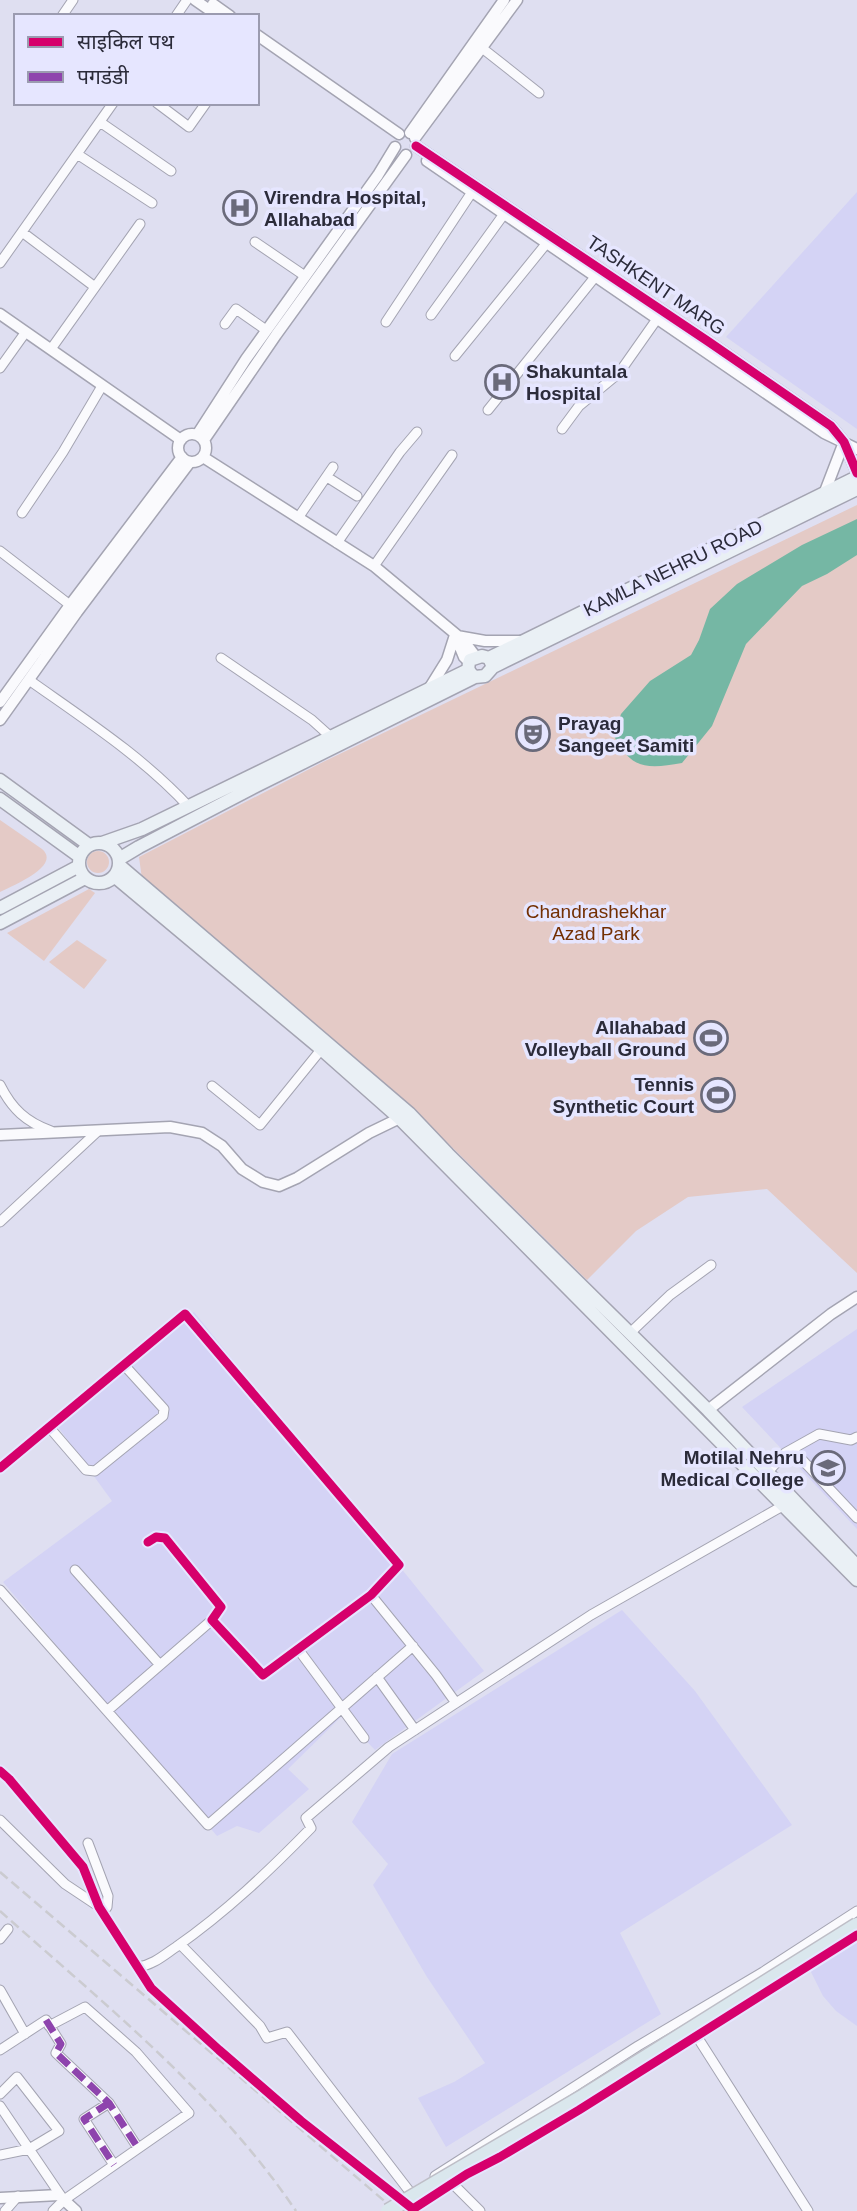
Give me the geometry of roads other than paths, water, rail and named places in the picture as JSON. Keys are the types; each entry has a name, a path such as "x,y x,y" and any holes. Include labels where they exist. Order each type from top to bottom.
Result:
{"main road":[{"name":"KAMLA NEHRU ROAD","path":"102,843 142,830 332,738 824,494 857,475"},
{"name":"KAMLA NEHRU ROAD","path":"117,867 139,847 478,665 857,489"},
{"path":"0,780 89,845 102,843 114,850 117,867 404,1115 708,1410 767,1473 788,1503 857,1566"},
{"path":"0,799 81,867 96,883 103,882 117,867"},
{"path":"0,923 81,867 89,845"},
{"path":"0,908 81,867"},
{"path":"404,1115 788,1503 857,1580"},
{"path":"388,2211 584,2096 857,1925"}],"street":[{"path":"195,0 215,14"},
{"path":"208,0 227,14"},
{"path":"200,438 284,324 504,0"},
{"path":"200,438 267,330 378,175 482,48 517,0"},
{"name":"TASHKENT MARG","path":"259,35 546,244 824,433 844,442"},
{"name":"TASHKENT MARG","path":"259,44 831,426 844,442 857,475"},
{"path":"482,48 539,93"},
{"path":"0,263 113,105"},
{"path":"160,105 189,127 205,105"},
{"path":"100,122 171,171"},
{"path":"77,154 152,203"},
{"path":"386,322 472,192"},
{"path":"431,315 504,214"},
{"path":"51,349 140,224"},
{"path":"22,232 95,287"},
{"path":"255,242 305,276"},
{"path":"455,356 546,244"},
{"path":"488,410 595,277"},
{"path":"225,324 236,309 267,330"},
{"path":"0,314 181,440"},
{"path":"562,429 579,406 620,373 657,319"},
{"path":"0,368 25,332"},
{"path":"22,513 63,452 102,386"},
{"path":"337,543 417,432"},
{"path":"188,435 200,438 206,449 203,457 200,460 186,460 178,449 181,440 188,435"},
{"path":"824,494 844,442 857,449"},
{"path":"374,566 452,455"},
{"path":"203,457 374,566 455,635 464,657 478,665"},
{"path":"0,702 70,605 186,460"},
{"path":"0,720 186,460"},
{"path":"298,518 333,467"},
{"path":"327,477 357,496"},
{"path":"0,551 70,605"},
{"path":"455,635 485,641 526,641"},
{"path":"429,689 447,660 455,635"},
{"path":"221,658 312,720 332,738"},
{"path":"29,680 158,776 189,807"},
{"path":"212,1086 260,1125 324,1046"},
{"path":"0,1085 8,1102 33,1125 58,1133"},
{"path":"0,1135 170,1127 202,1133 222,1146 242,1169 263,1182 279,1185 297,1178 369,1133 404,1115"},
{"path":"0,1222 98,1131"},
{"path":"629,1333 670,1295 711,1265"},
{"path":"708,1410 831,1314 857,1297"},
{"path":"0,1468 185,1314 399,1564 371,1595 263,1675 212,1620"},
{"path":"50,1427 86,1470 95,1471 163,1416 164,1409 124,1364"},
{"path":"767,1473 785,1453 819,1434 851,1440 857,1437"},
{"path":"792,1449 857,1518"},
{"path":"138,1967 149,1966 242,1895 311,1828 306,1818 389,1747 591,1615 788,1503"},
{"path":"107,1711 212,1620 221,1607 165,1538 156,1537 148,1542"},
{"path":"75,1570 160,1665"},
{"path":"0,1590 208,1825 412,1646"},
{"path":"371,1595 456,1703"},
{"path":"298,1648 364,1738"},
{"path":"377,1677 415,1730"},
{"path":"0,1771 83,1867 101,1910 151,1988 301,2121 413,2209 467,2174 579,2110 857,1935"},
{"path":"0,1820 65,1884 101,1910"},
{"path":"88,1843 108,1896 107,1906 101,1910"},
{"path":"379,2211 857,1911"},
{"path":"0,1939 8,1929"},
{"path":"180,1944 260,2026 267,2038 287,2032 410,2192"},
{"path":"0,1990 25,2034"},
{"path":"49,2026 85,2007 136,2052 189,2113 62,2198 53,2211"},
{"path":"0,2050 46,2020 61,2043 56,2053 109,2104 138,2148"},
{"path":"696,2035 808,2211"},
{"path":"0,2094 18,2077 59,2131 29,2149 0,2155"},
{"path":"109,2104 84,2119 114,2165"},
{"path":"0,2106 62,2198 76,2211"},
{"path":"453,2184 480,2211"},
{"path":"5,2211 18,2196"},
{"path":"0,2198 62,2198"}],"railway":[{"path":"0,1872 396,2211"},
{"path":"0,1911 119,2016 195,2089 265,2168 296,2211"}],"place":[{"name":"Virendra Hospital, Allahabad","path":"240,208"},
{"name":"Shakuntala Hospital","path":"502,382"},
{"name":"Prayag Sangeet Samiti","path":"533,734"},
{"name":"Allahabad Volleyball Ground","path":"711,1038"},
{"name":"Tennis Synthetic Court","path":"718,1095"},
{"name":"Motilal Nehru Medical College","path":"828,1468"}],"park label":[{"name":"Chandrashekhar Azad Park","path":"596,922"}]}
